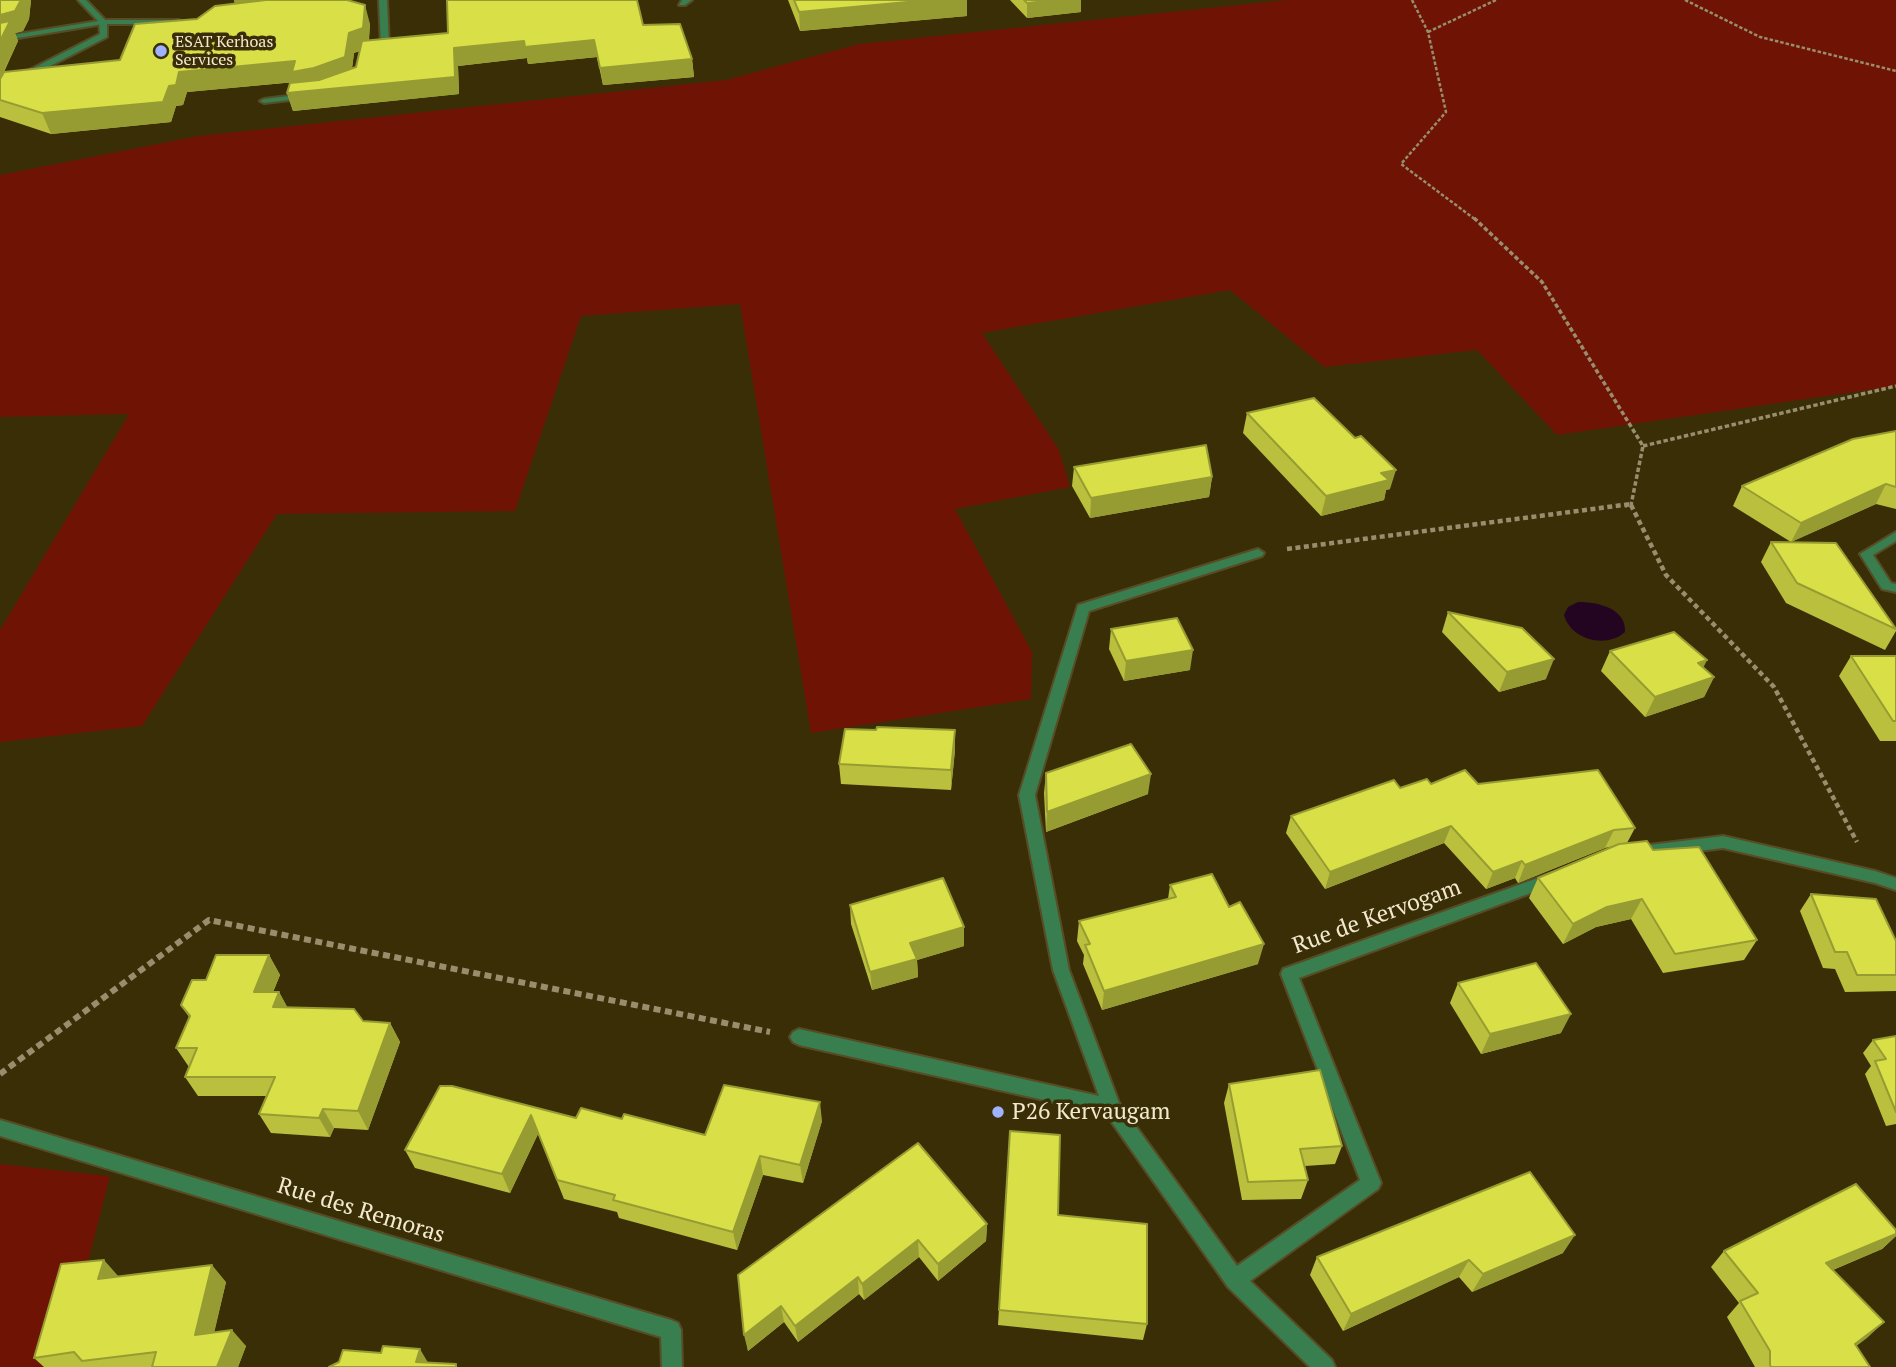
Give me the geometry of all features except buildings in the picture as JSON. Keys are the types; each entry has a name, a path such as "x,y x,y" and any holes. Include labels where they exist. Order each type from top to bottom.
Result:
{"street":[{"path":"0,85 10,83 104,35 103,22 82,0"},
{"path":"360,55 385,47 383,0"},
{"path":"0,39 103,22 195,22"},
{"path":"5,94 10,83"},
{"path":"264,101 312,94"},
{"path":"1896,536 1866,554 1887,586 1896,589"},
{"path":"1258,553 1083,607 1027,795 1061,970 1112,1107 1236,1280 1325,1367"},
{"path":"1619,855 1723,842 1896,884"},
{"name":"Rue de Kervogam","path":"1236,1280 1371,1183 1289,974 1510,896 1570,871"},
{"path":"799,1037 1112,1107"},
{"name":"Rue des Remoras","path":"0,1128 671,1330 672,1367"}],"path":[{"path":"1412,0 1428,32 1446,112 1401,164 1486,227 1542,282 1643,446 1631,505 1666,575 1774,687 1875,877"},
{"path":"1428,32 1496,0"},
{"path":"1685,0 1760,37 1896,71"},
{"path":"1643,446 1896,386"},
{"path":"1258,553 1631,505"},
{"path":"0,1074 209,919 799,1037"}],"shaded area":[{"path":"1287,0 1896,0 1896,386 1557,435 1477,350 1324,367 1230,290 982,333 1059,450 1070,487 955,509 1032,652 1031,699 811,733 740,304 581,316 515,511 277,514 142,726 0,742 0,630 129,414 0,417 0,175 198,136 726,80 859,44"},
{"path":"1578,602 1602,605 1616,612 1621,617 1625,632 1617,637 1599,641 1581,636 1568,624 1564,615 1568,607"},
{"path":"0,1164 110,1176 61,1367 0,1367"}],"place":[{"name":"ESAT Kerhoas Services","path":"161,51"},
{"name":"P26 Kervaugam","path":"998,1112"}]}
